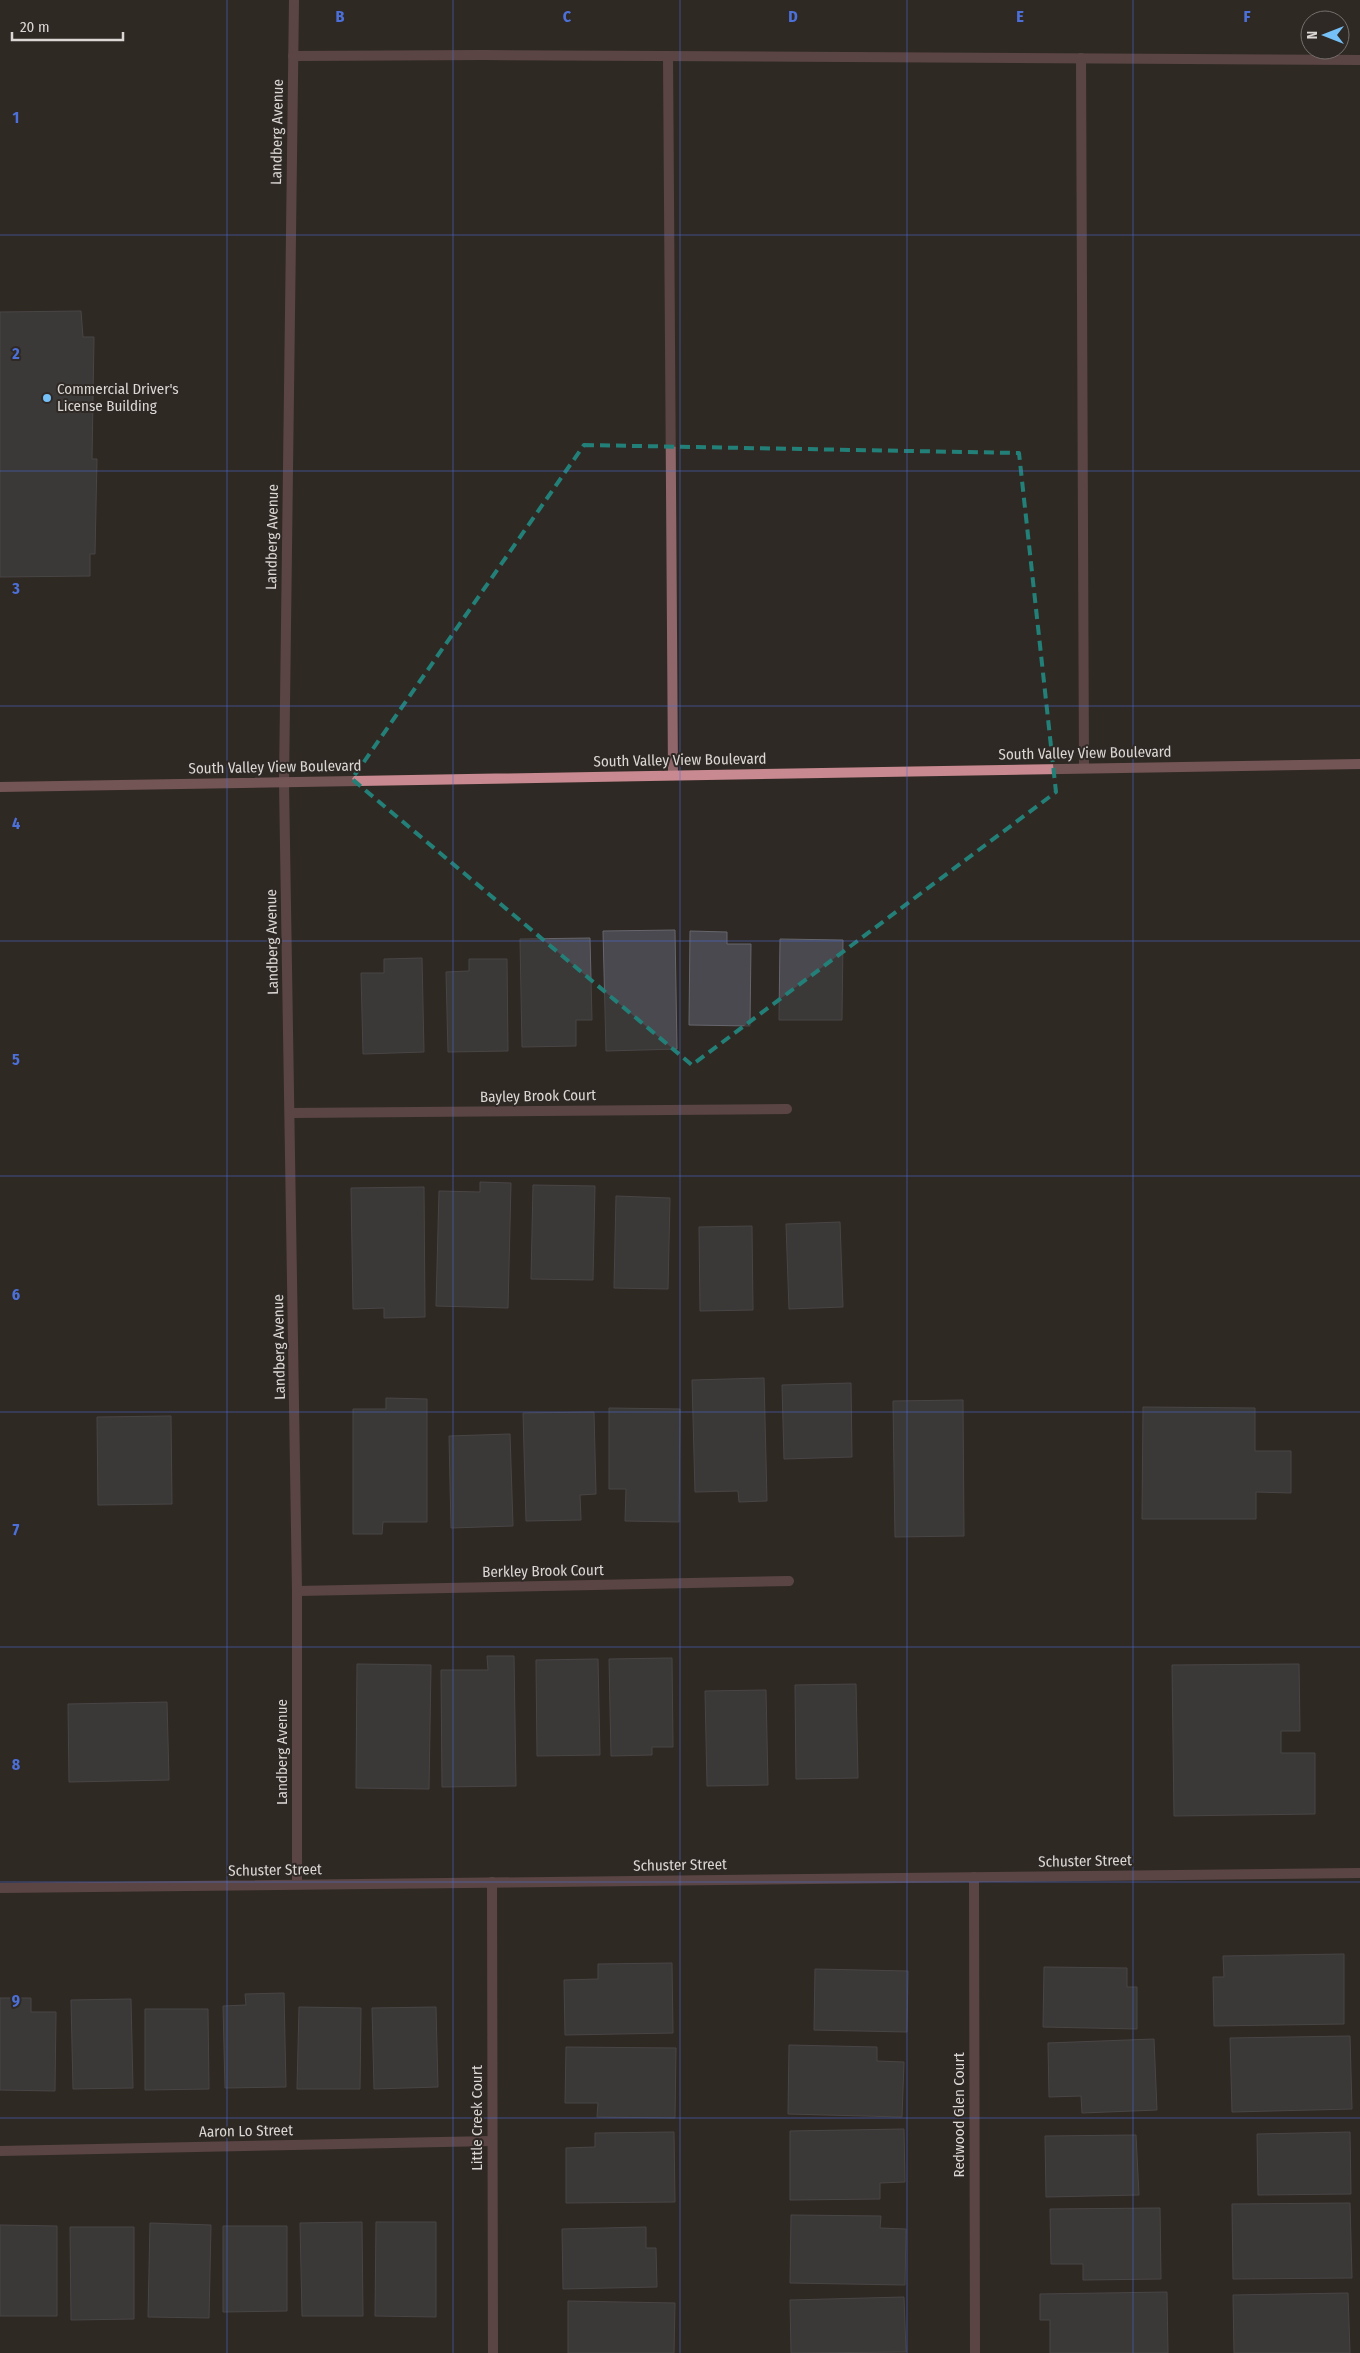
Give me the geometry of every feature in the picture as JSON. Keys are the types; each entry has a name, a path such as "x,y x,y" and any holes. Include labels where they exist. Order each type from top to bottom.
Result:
{"main road":[{"name":"South Valley View Boulevard","path":"0,787 1360,764"}],"street":[{"name":"Landberg Avenue","path":"294,0 284,782 291,1113 297,1591 297,1884"},
{"path":"293,56 1360,60"},
{"path":"668,56 673,775"},
{"path":"1081,58 1084,768"},
{"name":"Bayley Brook Court","path":"291,1113 787,1109"},
{"name":"Berkley Brook Court","path":"297,1591 789,1581"},
{"name":"Schuster Street","path":"0,1888 1360,1873"},
{"name":"Redwood Glen Court","path":"974,1877 975,2353"},
{"name":"Little Creek Court","path":"492,1882 493,2353"},
{"name":"Aaron Lo Street","path":"0,2151 492,2141"}],"highlighted area":[{"path":"584,445 1019,453 1056,792 692,1065 352,779"}],"building":[{"name":"Commercial Driver's License Building","path":"81,311 83,337 94,337 92,459 97,459 95,554 90,554 90,576 0,577 0,312"},
{"path":"675,930 677,1049 606,1051 603,931"},
{"path":"690,931 727,932 727,944 751,944 750,1026 689,1025"},
{"path":"590,938 592,1020 576,1020 576,1046 522,1047 520,939"},
{"path":"780,939 843,940 842,1020 779,1020"},
{"path":"422,958 424,1052 363,1054 361,973 384,973 384,959"},
{"path":"469,959 507,959 508,1051 448,1052 446,972 469,971"},
{"path":"480,1182 511,1183 508,1308 436,1306 439,1191 480,1192"},
{"path":"533,1185 595,1186 593,1280 531,1279"},
{"path":"424,1187 425,1317 384,1318 384,1308 353,1309 351,1188"},
{"path":"616,1196 670,1198 668,1289 614,1288"},
{"path":"840,1222 843,1307 789,1309 786,1224"},
{"path":"752,1226 753,1310 700,1311 699,1227"},
{"path":"764,1378 767,1501 739,1502 738,1491 695,1492 692,1380"},
{"path":"851,1383 852,1457 784,1459 782,1385"},
{"path":"386,1398 427,1399 427,1522 383,1522 382,1534 353,1534 353,1409 386,1409"},
{"path":"963,1400 964,1536 895,1537 893,1401"},
{"path":"1143,1407 1255,1408 1255,1451 1291,1451 1291,1493 1256,1492 1256,1519 1142,1519"},
{"path":"609,1408 680,1409 679,1522 625,1521 626,1489 609,1489"},
{"path":"594,1412 596,1494 580,1495 581,1520 526,1521 523,1413"},
{"path":"171,1416 172,1504 98,1505 97,1417"},
{"path":"510,1434 513,1526 451,1528 449,1436"},
{"path":"487,1656 514,1656 516,1786 442,1787 441,1670 488,1670"},
{"path":"672,1658 673,1747 652,1747 652,1755 611,1756 609,1659"},
{"path":"598,1659 600,1755 537,1756 536,1660"},
{"path":"357,1664 431,1665 429,1789 356,1788"},
{"path":"1299,1664 1300,1731 1281,1731 1281,1753 1315,1753 1315,1814 1174,1816 1172,1665"},
{"path":"856,1684 858,1778 796,1779 795,1685"},
{"path":"766,1690 768,1785 707,1786 705,1691"},
{"path":"167,1702 169,1780 69,1782 68,1704"},
{"path":"1344,1954 1344,2024 1214,2026 1213,1977 1224,1977 1223,1956"},
{"path":"672,1963 673,2033 565,2035 564,1980 598,1979 598,1964"},
{"path":"1044,1967 1127,1968 1127,1987 1137,1987 1137,2029 1043,2027"},
{"path":"815,1969 908,1971 907,2032 814,2030"},
{"path":"284,1993 286,2087 225,2088 223,2006 246,2005 245,1994"},
{"path":"0,1998 31,1998 31,2012 56,2012 55,2091 0,2090"},
{"path":"131,1999 133,2088 73,2089 71,2000"},
{"path":"299,2007 361,2008 360,2089 297,2089"},
{"path":"436,2007 438,2087 374,2089 372,2008"},
{"path":"145,2009 208,2009 209,2089 145,2090"},
{"path":"1350,2036 1352,2109 1232,2112 1230,2038"},
{"path":"1154,2039 1157,2110 1082,2113 1081,2096 1049,2097 1048,2043"},
{"path":"789,2045 877,2047 877,2061 904,2062 902,2117 788,2114"},
{"path":"566,2047 676,2048 675,2118 597,2117 598,2103 565,2103"},
{"path":"904,2129 905,2182 880,2183 880,2199 790,2200 790,2131"},
{"path":"674,2132 675,2202 566,2203 566,2148 595,2147 595,2133"},
{"path":"1350,2132 1351,2194 1258,2195 1257,2134"},
{"path":"1136,2135 1139,2195 1046,2197 1045,2136"},
{"path":"1350,2203 1352,2278 1233,2279 1232,2204"},
{"path":"1160,2208 1161,2279 1083,2280 1083,2264 1051,2264 1050,2209"},
{"path":"791,2215 881,2216 880,2228 906,2229 905,2285 790,2283"},
{"path":"362,2222 363,2316 302,2316 300,2223"},
{"path":"376,2222 436,2222 436,2317 375,2316"},
{"path":"150,2223 211,2225 209,2318 148,2317"},
{"path":"0,2225 57,2226 57,2316 0,2316"},
{"path":"223,2226 287,2226 287,2311 223,2312"},
{"path":"70,2227 134,2227 134,2319 71,2320"},
{"path":"646,2227 646,2248 656,2248 657,2287 563,2289 562,2229"},
{"path":"1167,2292 1168,2353 1050,2353 1050,2320 1040,2320 1040,2294"},
{"path":"1348,2293 1350,2353 1234,2353 1233,2295"},
{"path":"904,2297 906,2352 791,2353 790,2300"},
{"path":"568,2301 675,2303 674,2353 568,2353"}],"place":[{"name":"Commercial Driver's License Building","path":"47,398"}]}
